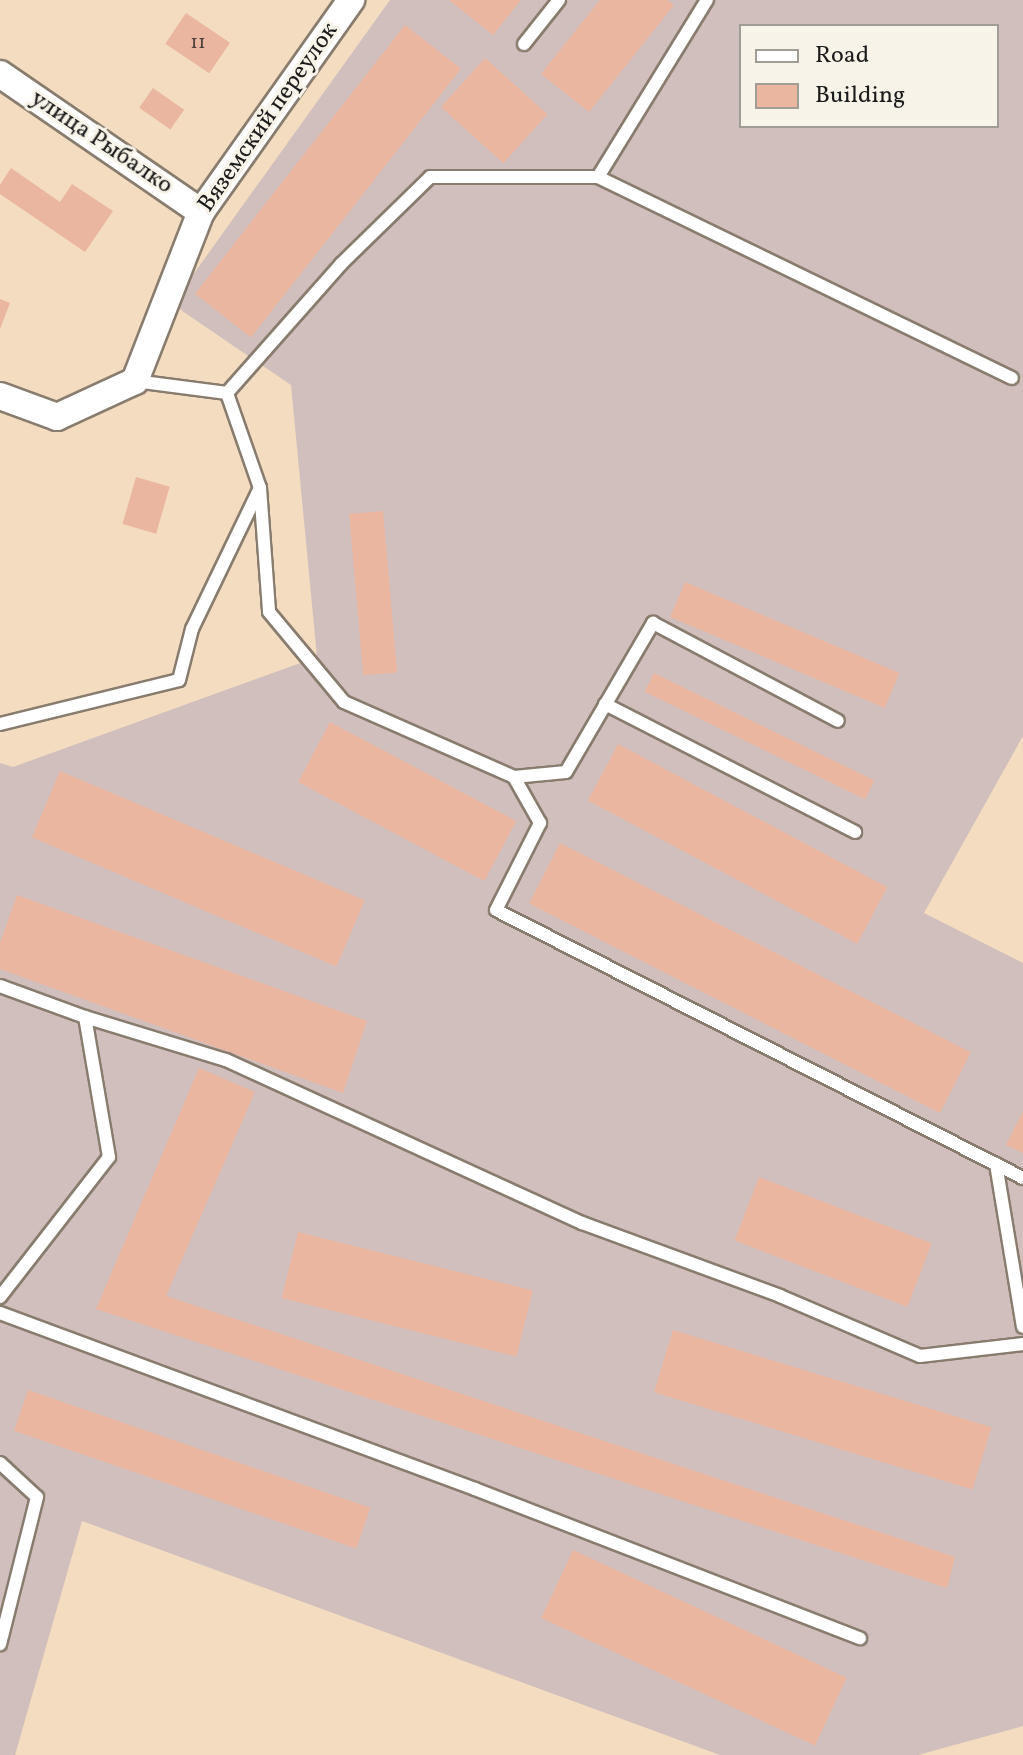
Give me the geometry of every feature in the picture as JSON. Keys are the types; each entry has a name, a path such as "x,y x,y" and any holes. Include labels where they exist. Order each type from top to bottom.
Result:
{"street":[{"name":"Вяземский переулок","path":"135,381 201,212 351,0"},
{"name":"улица Рыбалко","path":"0,74 201,212"},
{"path":"0,396 57,417 135,381"}],"lane":[{"path":"524,44 559,0"},
{"path":"598,177 704,4 689,0"},
{"path":"227,393 341,264 430,177 598,177 1012,378"},
{"path":"135,381 227,393"},
{"path":"227,393 260,488 269,612 344,702 514,777 566,772 653,623 838,721"},
{"path":"0,724 179,680 192,629 260,488"},
{"path":"605,704 855,832"},
{"path":"514,777 540,823 496,910 1023,1178"},
{"path":"0,986 85,1017 226,1060 582,1223 780,1296 920,1356 1023,1344"},
{"path":"0,1297 109,1157 85,1017"},
{"path":"996,1164 1023,1327"},
{"path":"0,1313 860,1638"},
{"path":"0,1463 37,1497 0,1644"}],"shaded area":[{"path":"390,0 1023,0 1023,736 924,913 1023,963 1023,1726 918,1755 720,1755 82,1521 15,1755 0,1755 0,763 13,767 317,657 291,385 172,304"}],"building":[{"path":"449,0 521,0 493,35"},
{"path":"600,0 667,0 674,5 589,112 541,74"},
{"path":"186,13 230,43 209,73 165,44"},
{"path":"405,25 461,69 251,337 195,294"},
{"path":"485,58 547,114 503,163 441,107"},
{"path":"153,88 184,110 170,129 139,108"},
{"path":"11,168 60,202 72,184 113,211 85,252 0,194 0,185"},
{"path":"0,299 10,303 0,329"},
{"path":"136,477 170,487 156,534 122,524"},
{"path":"383,511 397,672 363,675 349,514"},
{"path":"685,582 899,673 885,708 670,617"},
{"path":"654,673 874,780 865,799 645,692"},
{"path":"330,722 516,821 484,881 298,782"},
{"path":"618,744 887,887 857,944 588,801"},
{"path":"60,771 365,900 337,967 32,837"},
{"path":"560,843 971,1052 940,1113 529,904"},
{"path":"17,895 367,1021 343,1093 0,969 0,943"},
{"path":"199,1068 255,1092 166,1296 955,1557 947,1588 96,1309"},
{"path":"1023,1111 1023,1153 1006,1145"},
{"path":"759,1177 932,1243 907,1307 735,1240"},
{"path":"298,1232 533,1291 516,1357 282,1298"},
{"path":"673,1330 991,1427 972,1490 654,1392"},
{"path":"28,1390 370,1508 356,1549 14,1431"},
{"path":"573,1550 847,1678 815,1746 541,1618"}]}
